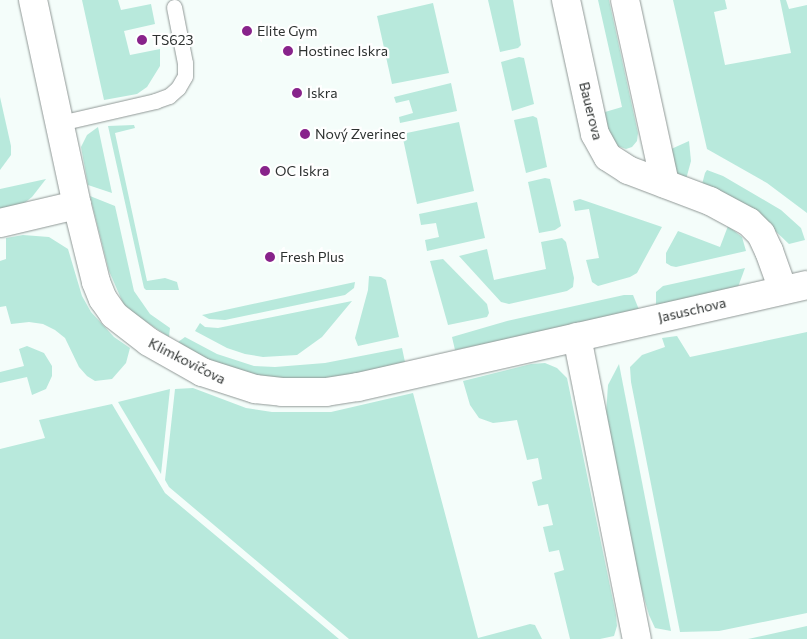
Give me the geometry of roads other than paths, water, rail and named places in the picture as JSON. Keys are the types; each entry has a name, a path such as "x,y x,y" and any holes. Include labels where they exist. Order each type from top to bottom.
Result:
{"street":[{"name":"Klimkovičova","path":"33,0 77,205 96,282 103,299 114,315 129,329 173,357 202,372 238,385 282,392 326,392 577,337"},
{"name":"Bauerova","path":"566,0 595,134 600,146 608,157 617,165 732,211 748,222 761,234 770,251 795,287"},
{"path":"625,0 665,184"},
{"path":"0,223 77,205"},
{"name":"Jasuschova","path":"577,337 795,287"},
{"path":"577,337 637,639"}],"lane":[{"path":"60,123 155,101 169,96 178,88 185,76 185,62 174,7"}],"place":[{"name":"Elite Gym","path":"247,31"},
{"name":"TS623","path":"142,40"},
{"name":"Hostinec Iskra","path":"288,51"},
{"name":"Iskra","path":"297,93"},
{"name":"Nový Zverinec","path":"305,134"},
{"name":"OC Iskra","path":"265,171"},
{"name":"Fresh Plus","path":"270,257"}]}
